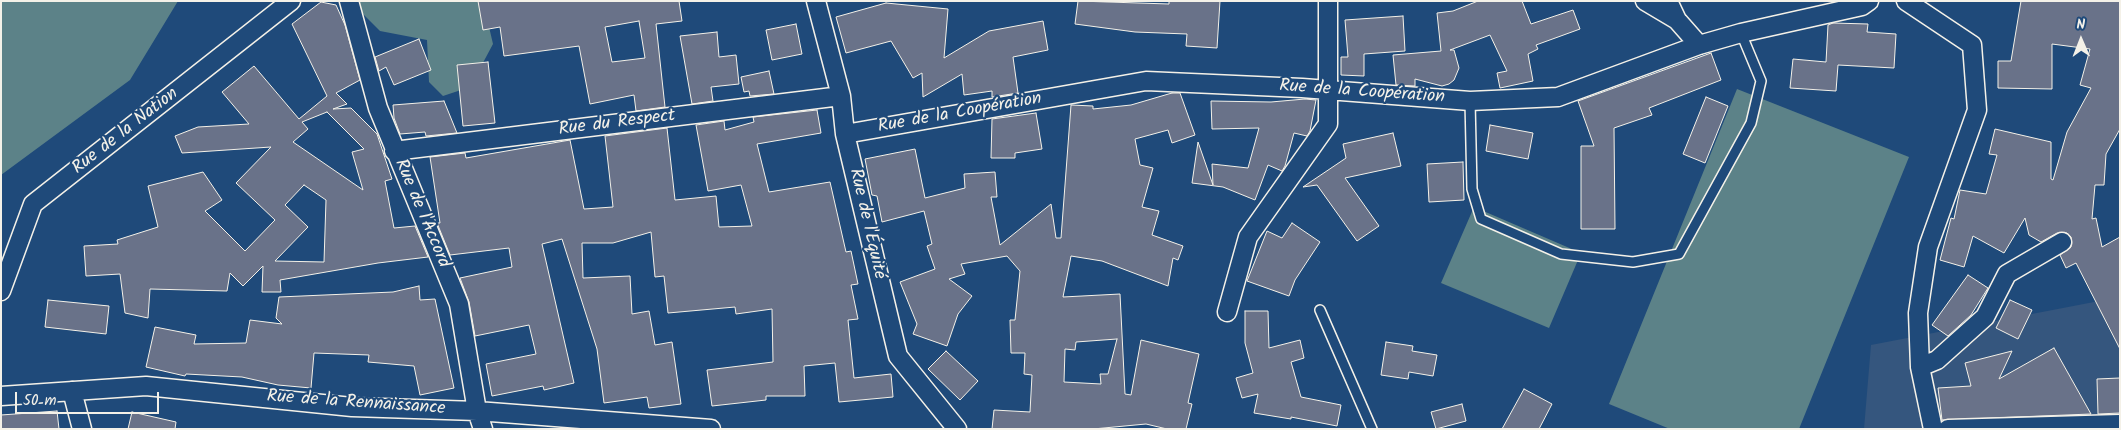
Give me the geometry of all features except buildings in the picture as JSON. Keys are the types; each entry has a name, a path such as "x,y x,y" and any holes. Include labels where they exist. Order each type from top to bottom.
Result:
{"street":[{"name":"Rue de la Nation","path":"1,291 33,204 290,1"},
{"name":"Rue de l'Accord","path":"349,1 378,108 394,151 459,304 477,412 483,429"},
{"name":"Rue de l'Équité","path":"816,1 841,96 845,134 898,356 957,429"},
{"path":"1227,312 1248,237 1328,124 1328,1"},
{"path":"1645,1 1677,20"},
{"path":"1668,1 1677,20 1699,45"},
{"name":"Rue de la Coopération","path":"845,134 1146,81 1329,90 1470,101 1558,98 1699,45 1741,33 1862,6 1869,1"},
{"path":"1906,1 1972,45 1977,110 1928,247 1918,313 1920,367 1933,429"},
{"name":"Rue du Respect","path":"394,151 841,96"},
{"path":"1920,367 1937,360 1985,317 2007,274 2062,242"},
{"name":"Rue de la Rennaissance","path":"1,396 146,386 352,407 477,412 711,429"},
{"path":"72,391 82,429"},
{"path":"1948,429 2120,424"}],"lane":[{"path":"1470,101 1472,189 1481,219 1561,254 1634,262 1679,254 1751,123 1761,81 1741,33"},
{"path":"1320,310 1372,429"}],"shaded area":[{"path":"2120,297 2120,429 1864,429 1871,345"}],"green space":[{"path":"1,1 178,1 130,80 1,175"},
{"path":"350,1 483,1 493,44 470,87 443,96 429,82 427,40 380,31"},
{"path":"1737,89 1909,157 1799,429 1670,429 1609,404"},
{"path":"1474,207 1581,253 1549,328 1441,283"}]}
